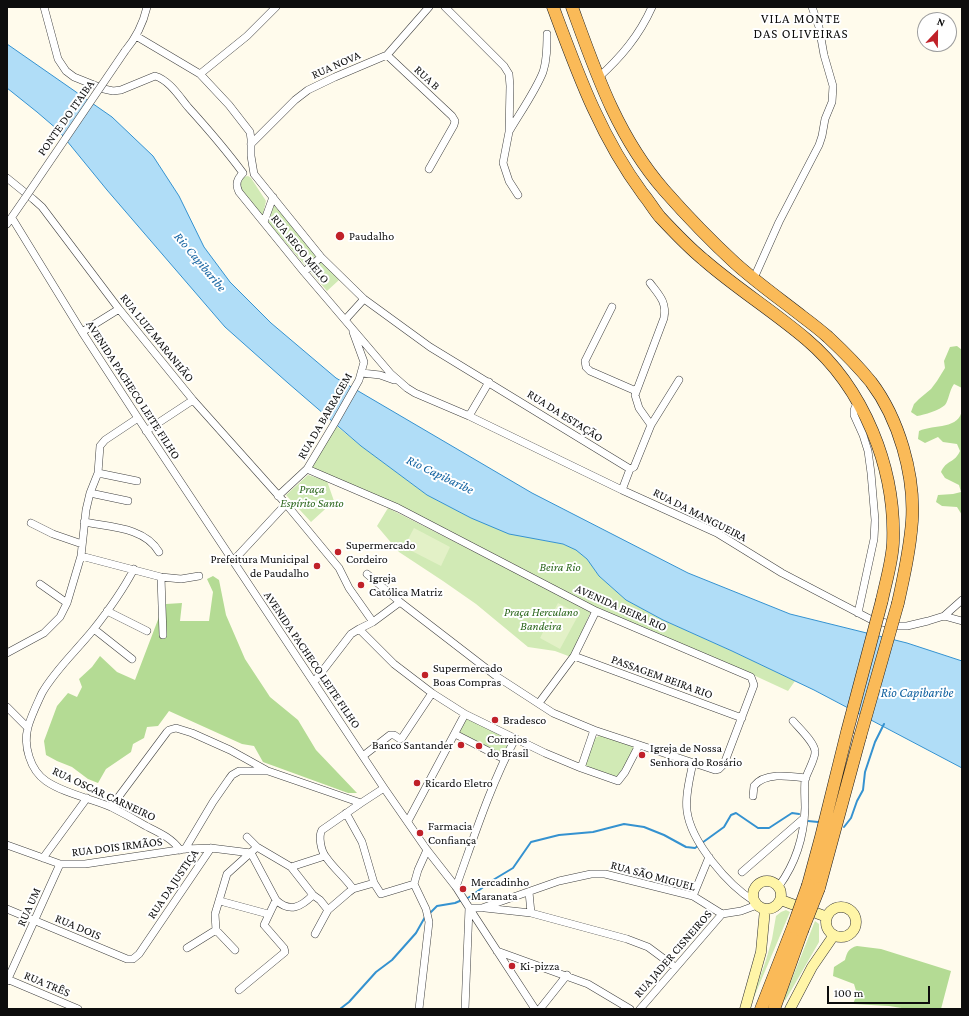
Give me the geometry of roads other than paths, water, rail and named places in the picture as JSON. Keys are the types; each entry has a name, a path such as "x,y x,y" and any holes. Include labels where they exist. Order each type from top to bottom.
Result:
{"highway":[{"path":"553,7 588,97 610,144 623,166 659,216 704,260 807,339 829,363 858,401 875,435 883,459 891,511 893,544 882,600 821,837 813,886"},
{"path":"572,7 610,106 629,142 653,176 672,199 735,263 827,336 871,382 885,405 905,452 911,484 912,519 910,547 898,603 860,736 813,886 797,929 761,1009"},
{"path":"774,1009 797,929"}],"main road":[{"path":"745,1009 761,952 759,905 753,891 758,884 767,880 776,883 779,886 782,895 781,900 775,907 759,905"},
{"path":"781,900 827,917"},
{"path":"842,907 851,911 854,915 856,924 852,933 843,937 834,935 827,927 827,917 833,910 842,907"},
{"path":"790,1009 812,967 834,935"}],"street":[{"path":"44,7 58,59 66,71 74,77 96,86 113,90 125,89 152,76 160,78 173,89 216,138 243,173 251,172 254,174 251,156 251,136 247,128 228,105 200,74 136,36"},
{"name":"PONTE DO ITAIBA","path":"7,224 136,36 143,22 147,7"},
{"path":"200,74 247,36 276,7"},
{"name":"RUA NOVA","path":"252,144 295,100 308,90 387,55 429,7"},
{"path":"445,7 508,71 510,76 509,132 503,163 509,182 518,195"},
{"path":"598,78 623,53 646,19 652,7"},
{"path":"754,278 779,222 819,145 825,119 832,102 833,86 824,55 819,27 812,7"},
{"path":"509,132 527,103 543,72 547,34"},
{"name":"RUA B","path":"387,55 452,116 455,121 429,169"},
{"name":"RUA REGO MELO","path":"243,173 238,178 238,190 304,272 391,374 400,382"},
{"name":"RUA DA ESTAÇÃO","path":"254,174 321,257 364,299 430,347 630,469"},
{"name":"RUA LUIZ MARANHÃO","path":"7,178 42,207 119,310 193,400 286,504 339,568 349,588 373,622"},
{"path":"264,222 273,197"},
{"name":"AVENIDA PACHECO LEITE FILHO","path":"12,218 82,332 138,418 384,788 427,850 456,887 535,1009"},
{"path":"304,272 321,257"},
{"path":"650,283 662,300 666,309 664,318 636,391 636,403 651,425"},
{"path":"345,320 364,299"},
{"path":"612,306 585,361 586,367 636,391"},
{"path":"82,332 119,310"},
{"name":"RUA DA BARRAGEM","path":"278,496 307,469 360,377 364,362 351,326"},
{"name":"RUA DA BARRAGEM","path":"360,377 380,375 400,382"},
{"path":"622,490 630,469 634,467 651,425 679,380"},
{"name":"RUA DA MANGUEIRA","path":"400,382 415,393 469,416 622,490 717,533 782,573 870,619 898,626 907,626 944,616"},
{"path":"469,416 489,382"},
{"path":"146,430 193,400"},
{"path":"858,401 854,410 854,415 868,451 876,520 874,539 858,613"},
{"path":"7,653 44,633 60,617 67,603 81,556 84,522 90,493 98,473 99,450 101,444 138,418"},
{"name":"AVENIDA BEIRA RIO","path":"307,469 398,508 596,611 751,677 754,685 724,764 717,770 693,762"},
{"path":"98,473 137,481"},
{"path":"90,493 128,501"},
{"path":"233,561 286,504"},
{"path":"84,522 132,531 151,541 160,552"},
{"path":"31,523 54,534 82,544"},
{"path":"81,556 161,577 181,579 199,576"},
{"name":"RUA OSCAR CARNEIRO","path":"134,569 125,586 94,629 50,681 42,693 27,727 26,738 28,752 34,769 46,781 66,791 111,808 167,837 182,850"},
{"path":"367,574 400,602 496,676 553,712 594,730 693,762 688,790 687,810 697,839 709,857 738,889 759,905"},
{"path":"161,577 162,635"},
{"path":"40,584 67,603"},
{"path":"944,616 962,600"},
{"path":"314,682 351,634 373,622 400,602"},
{"path":"107,611 147,631"},
{"path":"538,703 574,656 596,611"},
{"path":"944,616 962,621"},
{"path":"94,629 132,659"},
{"path":"359,629 394,664 432,693 465,714 515,739 581,768 618,781 625,772 639,745"},
{"name":"PASSAGEM BEIRA RIO","path":"574,656 742,718"},
{"path":"363,756 390,735 394,735 400,739 402,738 432,693"},
{"path":"7,707 27,727"},
{"path":"408,821 465,714"},
{"path":"779,886 796,856 803,819 806,778 815,752 811,743 793,721"},
{"path":"111,808 167,732 173,728 192,733 230,750 268,771 361,803"},
{"path":"581,768 594,730"},
{"path":"455,734 504,759"},
{"path":"456,887 493,784 515,739"},
{"path":"182,850 232,775 239,771 268,771"},
{"path":"753,796 754,786 759,781 784,776 806,778"},
{"path":"353,889 347,880 325,856 320,839 321,831 384,788"},
{"path":"43,858 87,798"},
{"path":"346,813 362,842 374,883 381,894 414,884"},
{"path":"742,872 803,819"},
{"path":"247,837 256,847 291,867 313,895 320,900 328,910"},
{"name":"RUA DOIS IRMÃOS","path":"7,845 60,864 85,864 182,850"},
{"path":"235,950 216,930 215,914 227,874 251,854 256,847"},
{"path":"211,848 251,854"},
{"name":"RUA DA JUSTIÇA","path":"182,850 211,848"},
{"name":"RUA DA JUSTIÇA","path":"139,954 211,848"},
{"path":"419,1009 429,922 426,909 414,884 418,870 427,850"},
{"path":"251,854 276,900 285,907 296,907 306,902 313,895"},
{"path":"291,867 325,856"},
{"path":"692,896 709,857"},
{"name":"RUA UM","path":"7,980 60,864"},
{"name":"RUA SÃO MIGUEL","path":"466,902 482,908 578,876 605,874 692,896 722,914"},
{"path":"315,934 328,910 353,889 374,883"},
{"path":"529,892 531,913"},
{"path":"239,990 284,953 284,948 264,925 276,900"},
{"path":"220,901 268,914"},
{"path":"465,1009 466,902"},
{"path":"722,914 741,911 759,905"},
{"path":"482,908 531,913 641,944 658,953 675,968"},
{"name":"RUA DOIS","path":"7,909 127,959 133,959 139,954"},
{"name":"RUA JADER CISNEIROS","path":"640,1009 722,914"},
{"path":"187,948 216,930"},
{"path":"498,951 567,975 600,990 630,1009"},
{"path":"540,1009 567,975"},
{"name":"RUA TRÊS","path":"7,980 78,1009"}],"water":[{"name":"Rio Capibaribe","path":"7,44 112,117 153,156 179,196 204,247 230,282 271,323 336,378 532,493 688,573 790,614 907,643 962,661 962,768 814,690 663,620 626,600 599,576 587,559 576,550 563,544 509,534 471,518 427,495 361,446 225,327 107,190 58,130 7,88"}],"waterway":[{"path":"844,827 851,818 863,790 865,772 875,742 884,724"},
{"path":"466,899 513,868 531,842 559,835 593,832 624,824 644,827 664,835 686,847 695,848 724,827 731,815 736,813 758,828 769,828 792,813 799,814"},
{"path":"808,821 818,822"},
{"path":"429,914 437,906 455,903 462,900"},
{"path":"340,1009 349,1002 376,972 392,960 416,933 425,917"}],"place":[{"name":"Paudalho","path":"340,236"},
{"name":"Supermercado Cordeiro","path":"338,552"},
{"name":"Prefeitura Municipal de Paudalho","path":"317,566"},
{"name":"Igreja Católica Matriz","path":"361,585"},
{"name":"Supermercado Boas Compras","path":"425,675"},
{"name":"Bradesco","path":"495,720"},
{"name":"Banco Santander","path":"461,745"},
{"name":"Correios do Brasil","path":"479,746"},
{"name":"Igreja de Nossa Senhora do Rosário","path":"642,755"},
{"name":"Ricardo Eletro","path":"417,783"},
{"name":"Farmacia Confiança","path":"420,833"},
{"name":"Mercadinho Maranata","path":"463,889"},
{"name":"Ki-pizza","path":"512,966"}],"district":[{"name":"VILA MONTE DAS OLIVEIRAS","path":"801,26"}],"park label":[{"name":"Praça Espírito Santo","path":"312,496"},
{"name":"Beira Rio","path":"560,567"},
{"name":"Praça Herculano Bandeira","path":"541,619"}]}
